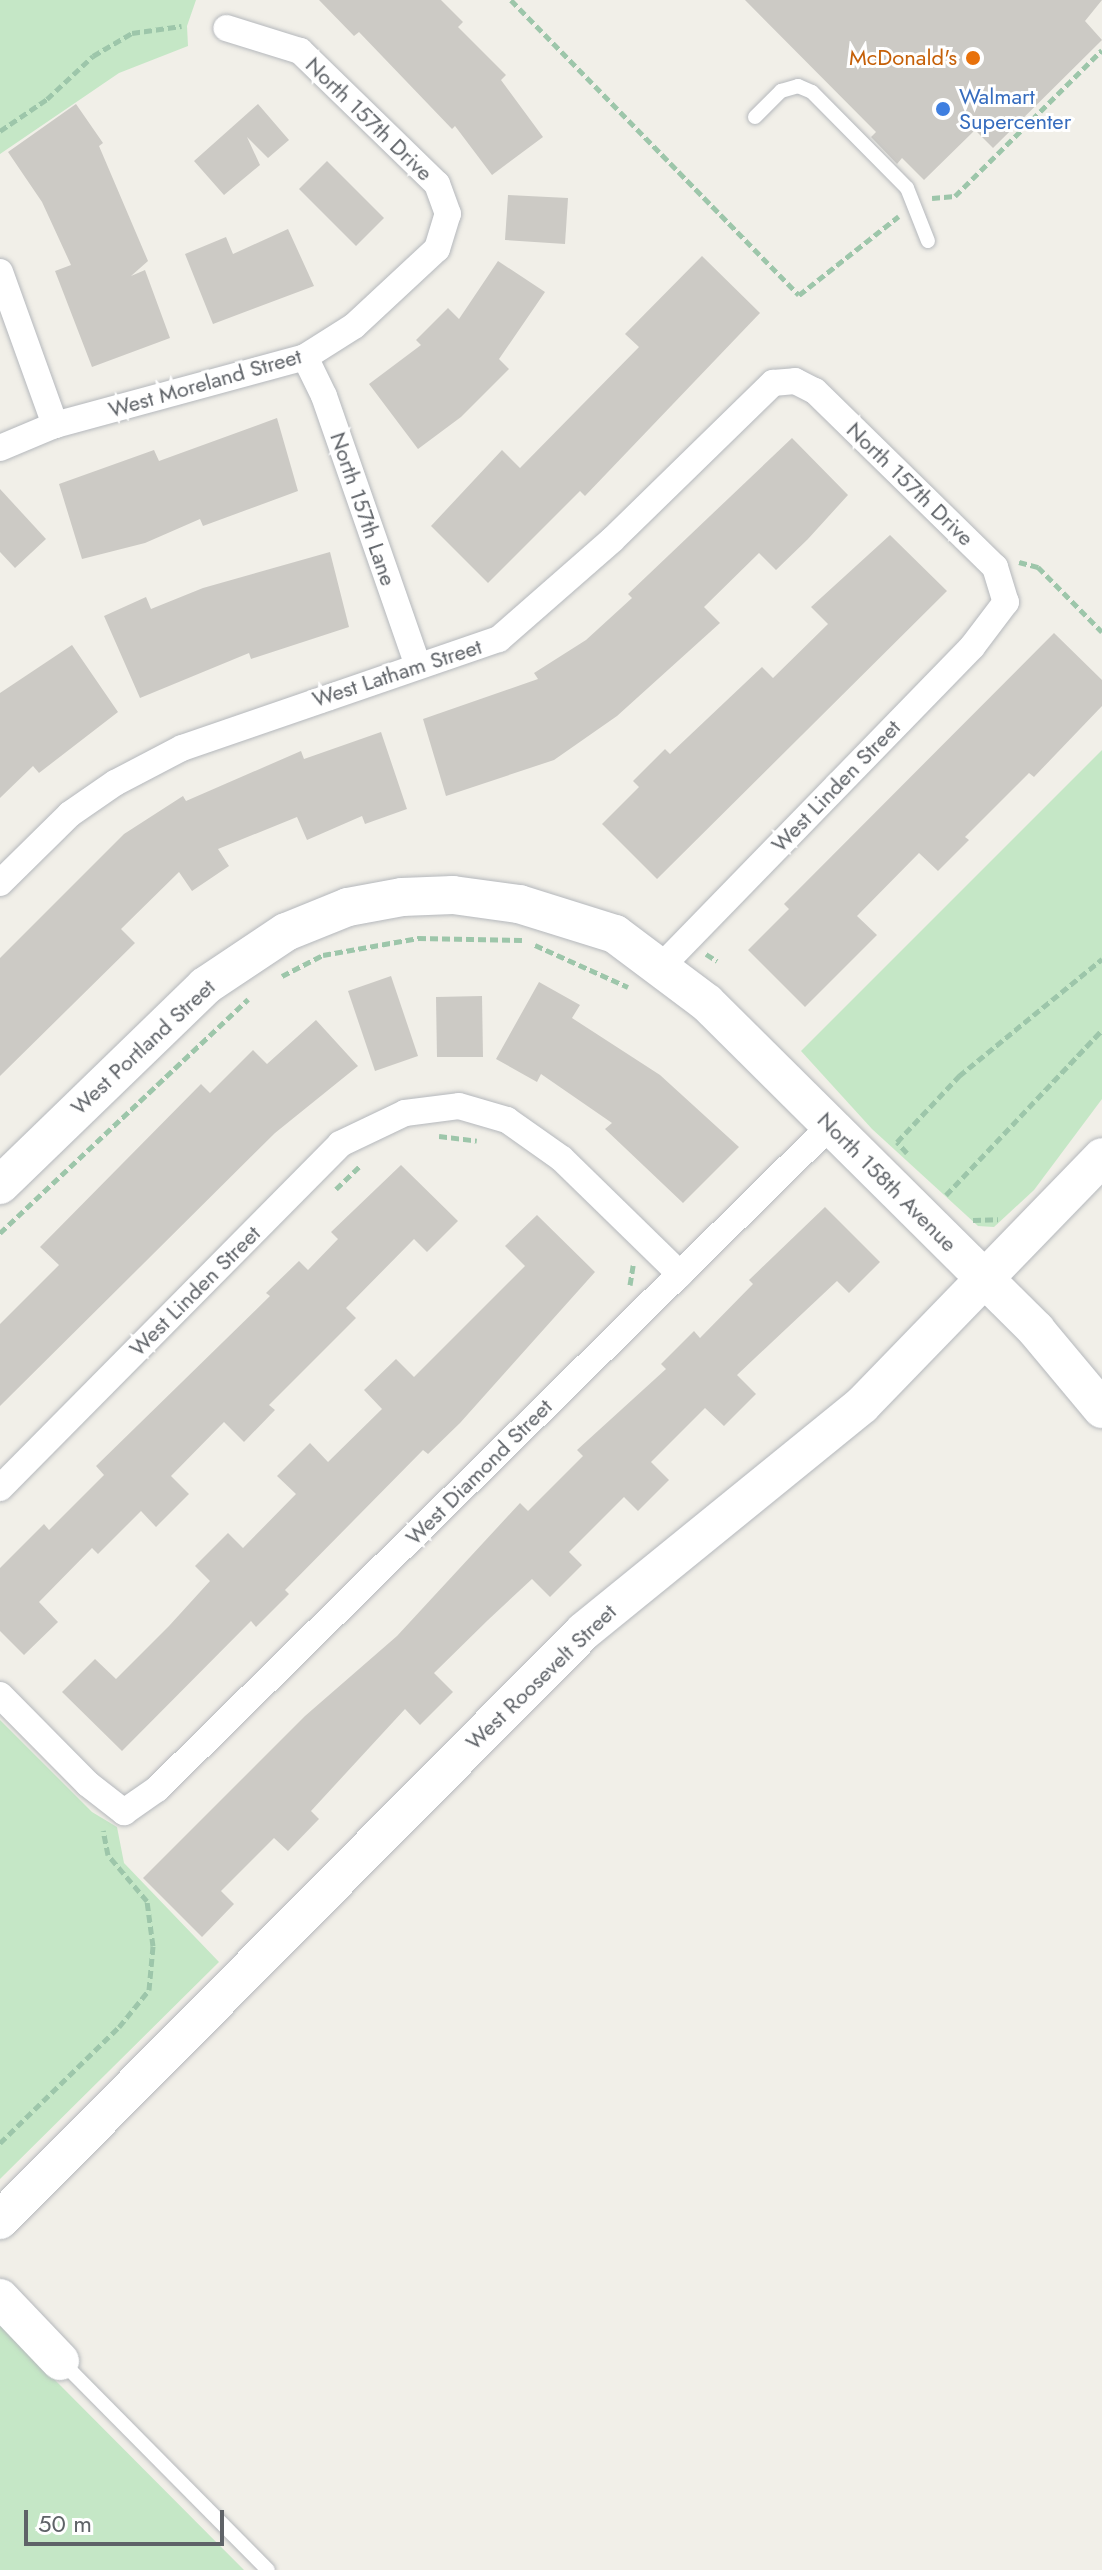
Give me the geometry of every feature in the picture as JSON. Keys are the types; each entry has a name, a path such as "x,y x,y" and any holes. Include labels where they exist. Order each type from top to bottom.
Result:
{"street":[{"name":"North 157th Drive","path":"226,28 300,51 437,184 448,214"},
{"name":"West Moreland Street","path":"0,448 55,425 305,357 354,326 437,249 448,214"},
{"path":"0,272 55,425"},
{"name":"North 157th Lane","path":"305,357 324,396 417,663"},
{"name":"North 157th Drive","path":"795,381 815,391 995,567 1006,602"},
{"name":"West Latham Street","path":"0,883 70,814 169,755 417,663 499,639 602,549 773,383 795,381"},
{"name":"West Linden Street","path":"662,966 972,647 1006,602"},
{"name":"West Portland Street","path":"0,1185 205,986 286,932 348,907 453,895 519,904 583,920 615,934 662,966"},
{"name":"North 158th Avenue","path":"662,966 707,1003 986,1280 1062,1357 1102,1409"},
{"name":"West Linden Street","path":"0,1488 340,1144 405,1113 459,1106 507,1120 562,1159 680,1274"},
{"name":"West Diamond Street","path":"113,1818 157,1789 830,1126"},
{"name":"West Roosevelt Street","path":"0,2220 584,1631 862,1405 1102,1157"},
{"path":"0,1695 88,1784 113,1818"},
{"path":"0,2298 60,2361"}],"lane":[{"path":"755,117 781,91 798,86 812,92 866,142 917,207 928,241"},
{"path":"60,2361 268,2570"}],"path":[{"path":"511,0 799,295 872,234 940,194 955,196 1057,90 1102,50"},
{"path":"0,131 47,99 93,56 132,33 182,26"},
{"path":"1018,562 1038,567 1102,632"},
{"path":"916,1163 897,1142 959,1076 1102,959"},
{"path":"946,1195 1102,1030"},
{"path":"425,1135 483,1141"},
{"path":"332,1193 365,1161"},
{"path":"936,1184 952,1201"},
{"path":"967,1215 976,1222 1003,1219 1011,1211"},
{"path":"624,1257 636,1268 626,1295"},
{"path":"1,2141 119,2027 149,1990 153,1946 147,1901 108,1855 113,1818"}],"green space":[{"path":"0,0 196,0 187,26 188,46 119,73 0,154"},
{"path":"1102,750 1102,1099 1034,1190 994,1227 978,1226 872,1129 801,1051"},
{"path":"0,1720 92,1812 117,1827 124,1863 219,1962 0,2179"},
{"path":"0,2323 50,2375 244,2570 0,2570"}],"building":[{"path":"319,0 441,0 463,22 458,27 506,75 501,80 543,137 492,175 455,126 452,129 359,32 354,36"},
{"name":"Walmart Supercenter","path":"745,0 1102,0 1085,21 1102,40 993,148 975,130 924,180 902,158 897,164 871,137 876,132"},
{"path":"76,104 103,143 99,146 148,261 131,276 145,270 170,338 92,367 55,271 71,265 42,202 8,152"},
{"path":"258,104 289,140 268,158 247,137 260,165 224,195 194,161"},
{"path":"327,161 384,218 356,246 299,189"},
{"path":"508,195 568,198 565,244 505,240"},
{"path":"288,229 314,286 213,324 185,254 226,237 233,254"},
{"path":"702,256 760,313 585,496 580,491 488,583 431,526 502,450 520,468 639,347 625,334"},
{"path":"498,261 545,292 499,359 509,369 461,417 418,449 369,384 421,345 416,340 448,308 459,319"},
{"path":"277,418 298,491 203,526 200,519 145,543 82,559 59,484 154,450 159,461"},
{"path":"792,438 848,495 808,539 776,570 759,553 704,607 720,623 617,716 554,760 446,796 423,719 538,679 534,673 586,640 632,598 628,594"},
{"path":"0,489 46,539 15,568 0,552"},
{"path":"890,535 947,591 657,879 602,824 639,787 633,781 665,749 670,754 762,667 773,678 828,624 811,607"},
{"path":"330,552 349,627 251,659 249,653 140,698 104,616 146,597 151,609 203,588"},
{"path":"1054,633 1102,680 1102,706 1034,777 1029,773 965,837 969,840 938,871 919,853 857,916 877,935 805,1007 748,950 789,909 784,904"},
{"path":"72,645 118,712 39,773 33,766 0,798 0,693"},
{"path":"381,732 407,809 365,824 362,816 307,840 297,817 218,849 229,866 192,891 179,872 121,929 135,943 0,1076 0,958 124,834 183,796 186,801 301,751 304,759"},
{"path":"391,976 418,1056 375,1071 348,991"},
{"path":"539,982 580,1005 572,1018 660,1075 739,1147 683,1203 605,1129 612,1123 541,1074 537,1082 496,1059"},
{"path":"482,996 483,1057 437,1057 436,997"},
{"path":"316,1020 358,1066 275,1133 0,1406 0,1324 59,1265 40,1247 201,1084 210,1093 253,1050 267,1064"},
{"path":"401,1165 458,1221 427,1252 414,1239 346,1308 356,1318 269,1405 275,1410 244,1442 224,1422 171,1476 189,1494 156,1527 141,1511 98,1554 92,1548 39,1602 58,1622 24,1655 0,1631 0,1568 44,1524 49,1530 104,1475 96,1466 270,1296 266,1293 299,1261 308,1270 338,1239 331,1232"},
{"path":"825,1207 880,1262 849,1293 837,1281 737,1375 756,1394 724,1426 705,1408 651,1462 669,1480 638,1511 624,1497 569,1552 582,1565 550,1597 532,1579 434,1673 453,1692 420,1725 405,1709 311,1811 319,1819 288,1851 274,1838 221,1891 234,1904 202,1937 143,1878 305,1716 397,1636 520,1503 528,1511 583,1456 577,1450 666,1369 661,1364 694,1331 700,1338 753,1284 749,1280"},
{"path":"537,1215 595,1272 460,1423 428,1454 423,1450 285,1590 289,1594 256,1627 251,1621 122,1751 62,1692 95,1659 116,1679 169,1626 210,1581 195,1566 228,1533 243,1548 296,1494 277,1476 310,1443 328,1462 382,1409 364,1390 396,1359 414,1377 525,1266 505,1246"}],"place":[{"name":"McDonald's","path":"973,58"},
{"name":"Walmart Supercenter","path":"943,109"}]}
